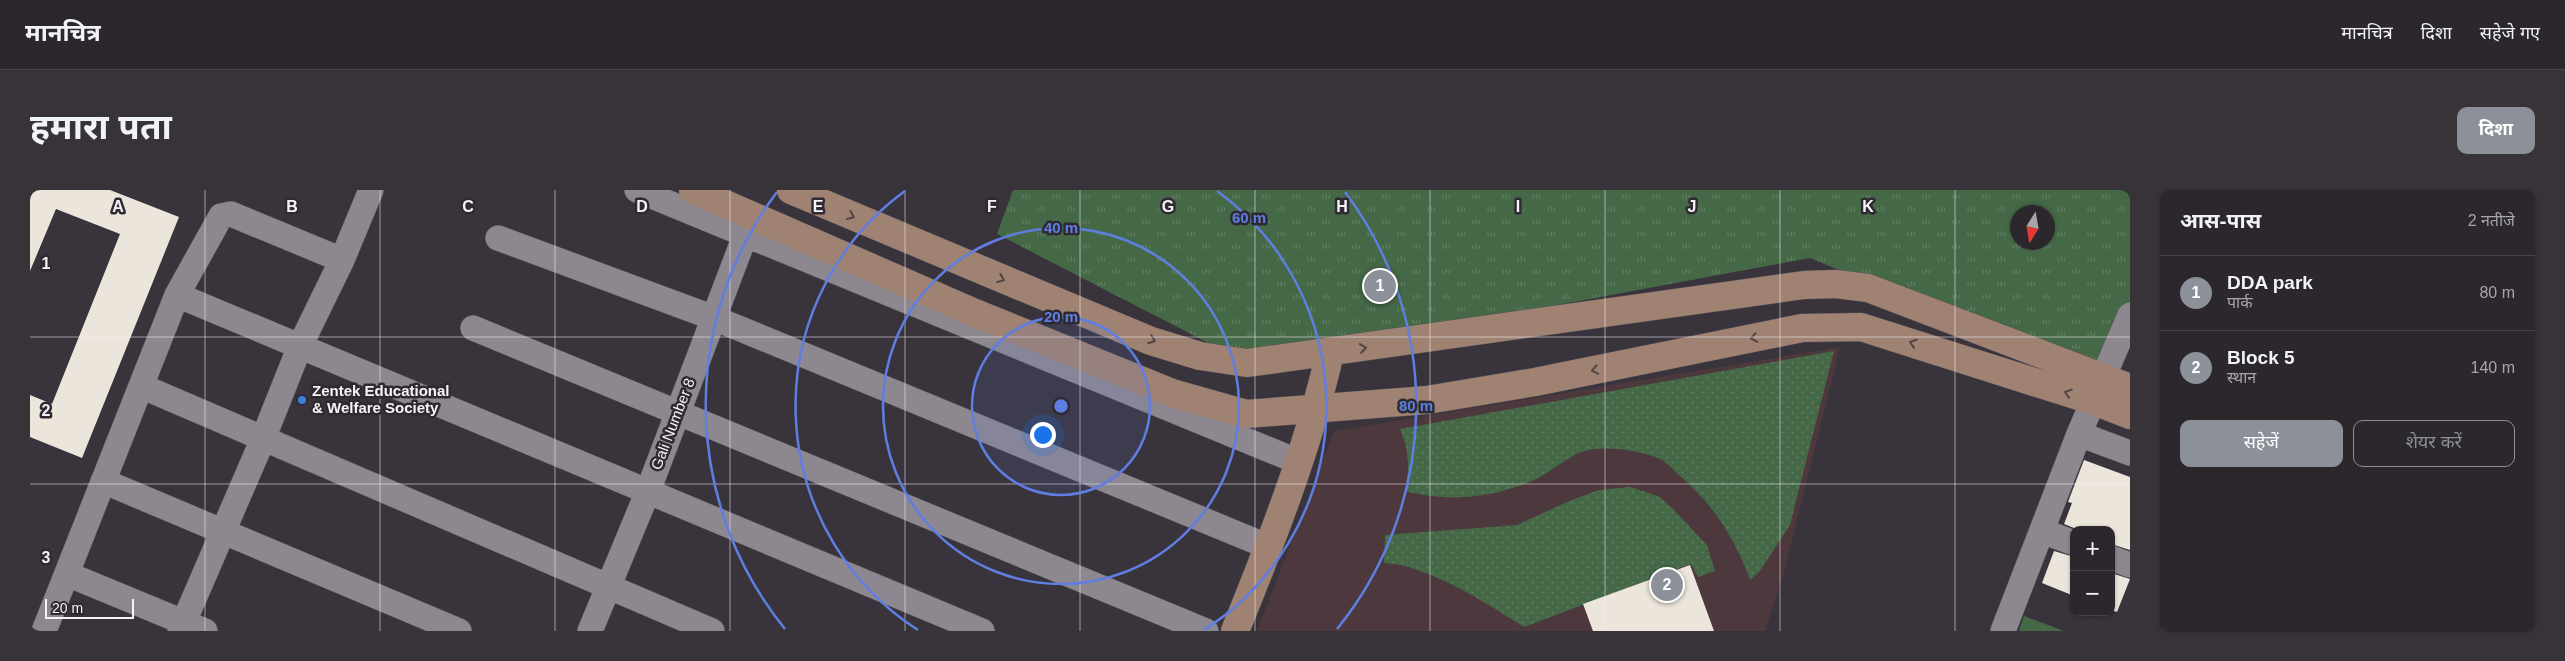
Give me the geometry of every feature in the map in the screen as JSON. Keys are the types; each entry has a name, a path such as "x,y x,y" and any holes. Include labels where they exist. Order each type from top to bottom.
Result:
{"street":[{"path":"67,574 189,628 222,531 263,439 300,346 342,260 371,190"},
{"path":"637,190 749,225 1172,393 1246,414 1427,400 1535,382 1802,328 1861,327 2099,390 2130,388"},
{"path":"693,190 749,225 1298,462"},
{"path":"790,190 1151,341 1200,356 1247,363 1330,353 1804,285 1836,284 1868,288 2099,390 2130,415"},
{"path":"44,631 177,295 219,220 226,214 342,260"},
{"name":"Gali Number 8","path":"590,631 648,491 677,410 749,225"},
{"path":"498,238 714,318 1269,547"},
{"path":"177,295 982,631"},
{"path":"2003,631 2079,434 2130,315"},
{"path":"473,328 677,410 1206,631"},
{"path":"1236,631 1269,547 1317,409 1330,353"},
{"path":"141,386 712,631"},
{"path":"2079,434 2130,453"},
{"path":"103,481 459,631"},
{"path":"2042,531 2070,542"},
{"path":"2115,559 2130,565"}],"shaded area":[{"path":"1840,347 1783,576 1765,631 1257,631 1334,431"}],"green space":[{"path":"1013,190 2130,190 2130,313 2104,379 1810,258 1247,363 997,234"},
{"path":"1834,351 1790,525 1760,571 1750,580 1730,536 1702,498 1664,461 1643,453 1613,449 1597,449 1582,452 1538,478 1522,485 1490,494 1439,497 1405,491 1408,460 1400,429"},
{"path":"1631,487 1660,497 1674,510 1707,545 1715,571 1698,577 1691,564 1524,627 1493,607 1437,578 1419,570 1384,563 1385,535 1517,525 1598,490"},
{"path":"2024,616 2064,631 2019,631"}],"building":[{"path":"30,190 110,190 179,217 82,458 30,437 30,395 52,404 120,234 56,209 30,271"},
{"path":"2084,460 2130,477 2130,550 2115,545 2115,526 2070,526 2064,524 2072,503 2068,502"},
{"path":"2054,551 2070,556 2070,594 2042,583"},
{"path":"1690,565 1714,631 1593,631 1583,604"},
{"path":"2115,574 2130,579 2117,612 2115,611"}],"place":[{"name":"DDA park","path":"1380,286"},
{"name":"Zentek Educational & Welfare Society","path":"302,400"},
{"name":"Block 5","path":"1667,585"}]}
